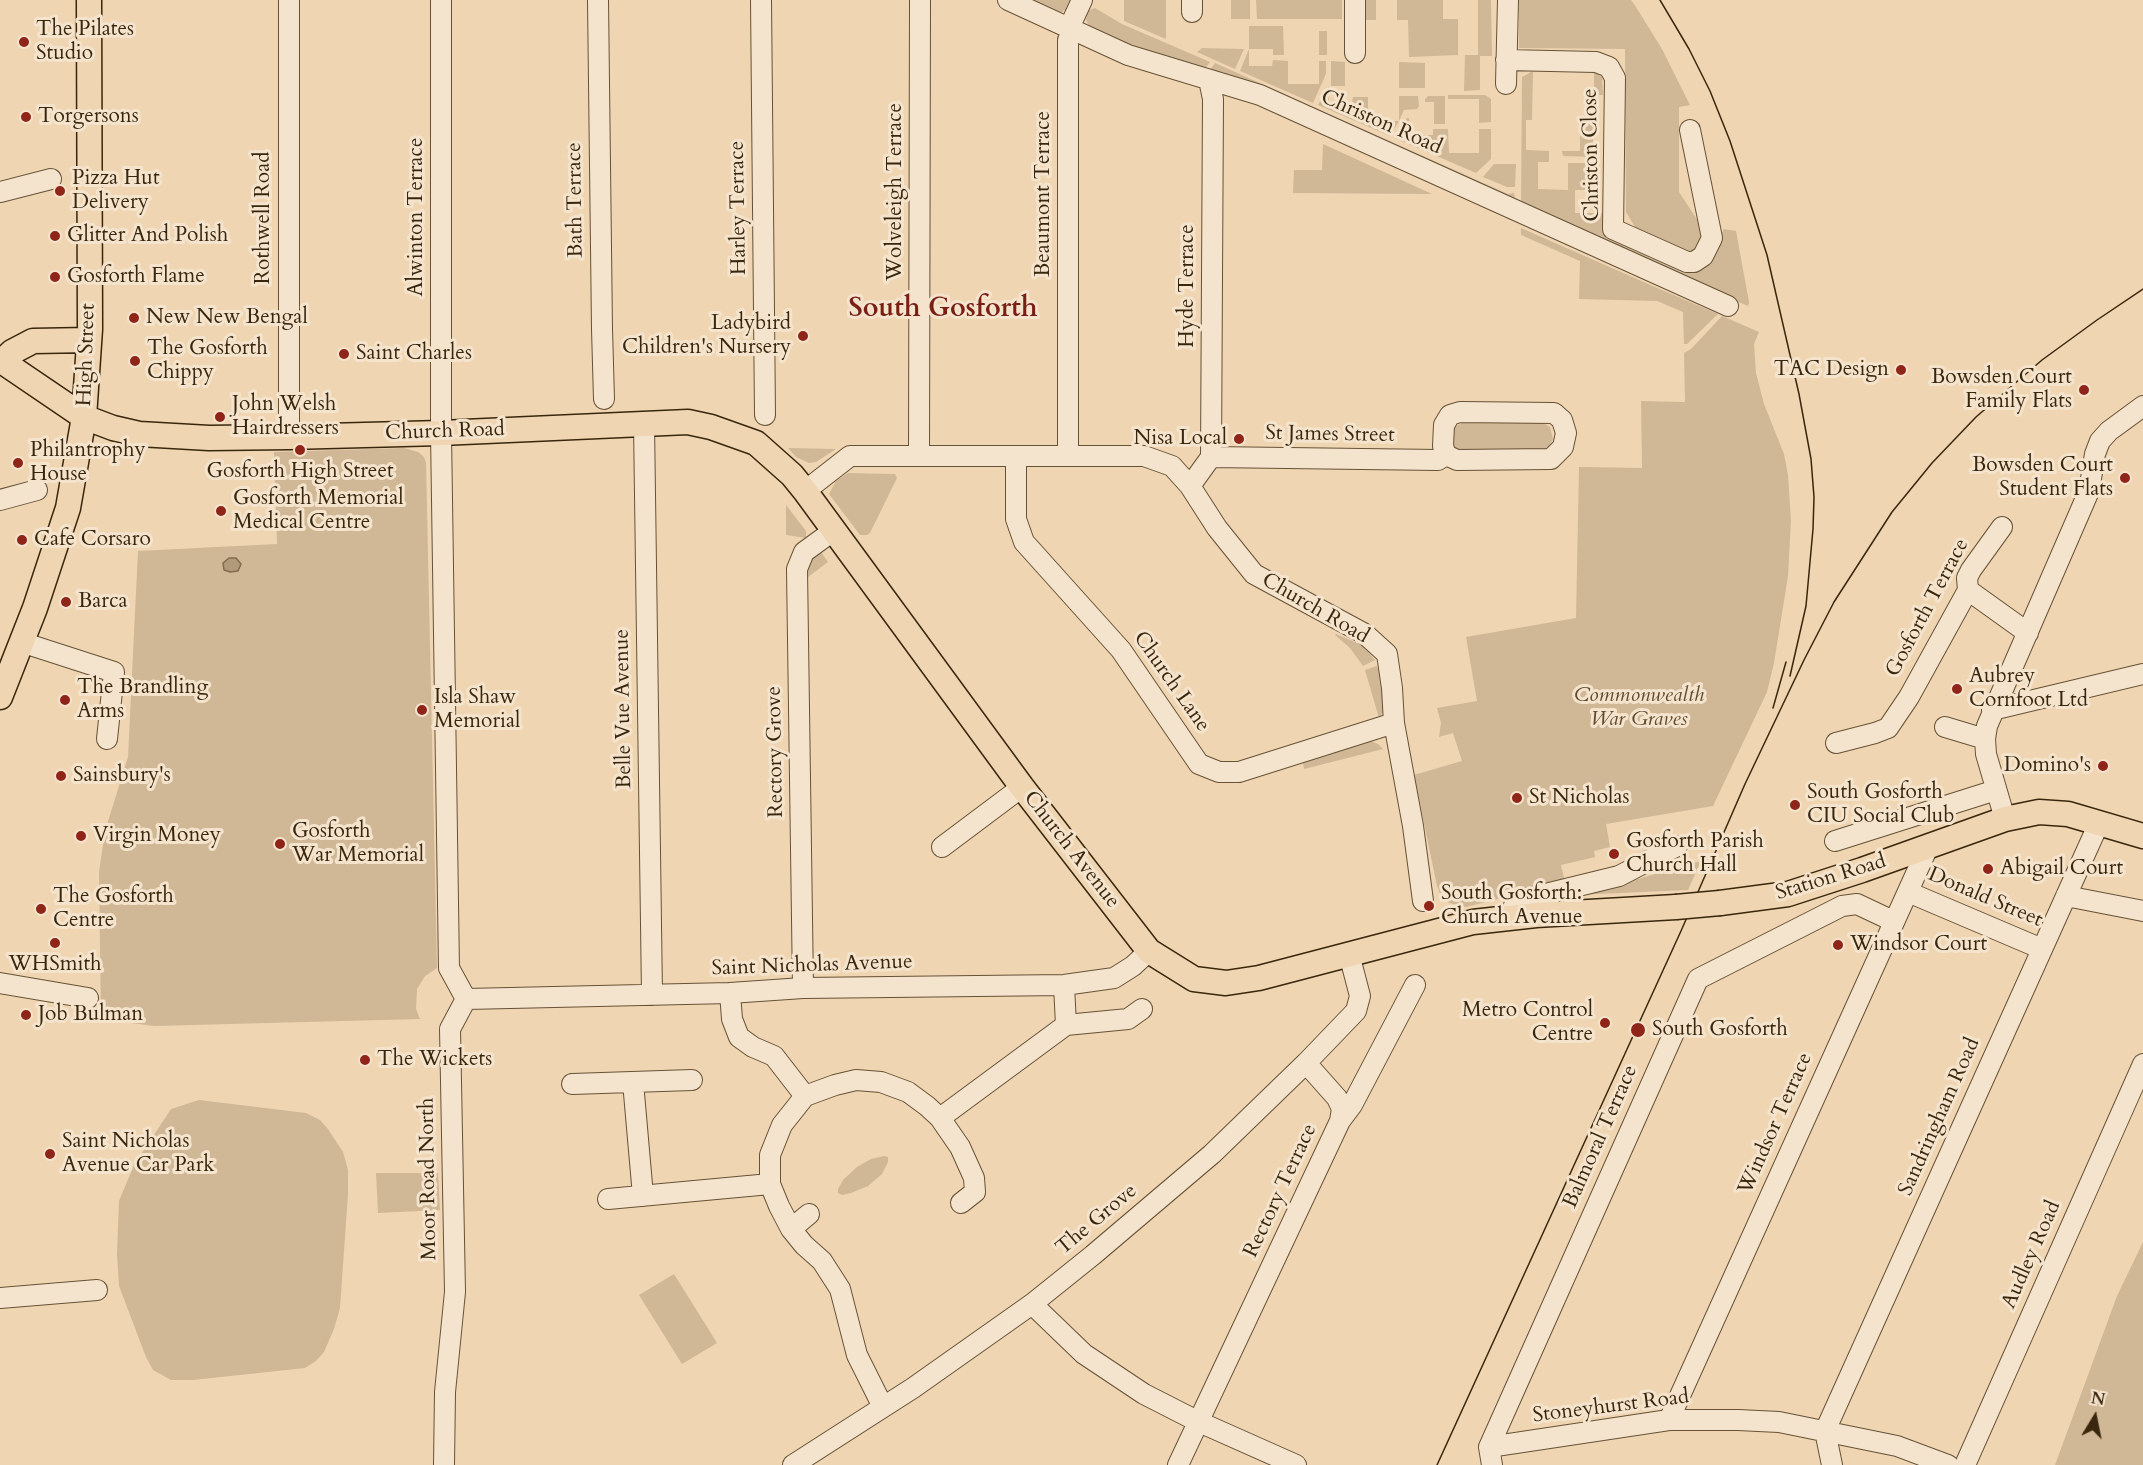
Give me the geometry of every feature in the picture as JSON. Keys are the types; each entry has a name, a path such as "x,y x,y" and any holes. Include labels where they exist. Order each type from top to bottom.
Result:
{"main road":[{"name":"High Street","path":"0,698 35,608 68,508 84,417 89,340 89,0"},
{"path":"1,360 33,341 89,340"},
{"name":"Church Road","path":"1,360 84,417 113,428 139,434 209,438 289,437 688,422 756,443 799,483"},
{"name":"Church Avenue","path":"799,483 1022,787 1149,951 1194,979 1226,983 1259,978 1473,921"},
{"name":"Station Road","path":"1473,921 1676,908 1788,894 2005,819 2039,812 2068,814 2143,836"}],"street":[{"name":"Rothwell Road","path":"289,0 289,437"},
{"name":"Alwinton Terrace","path":"441,0 441,433"},
{"name":"Bath Terrace","path":"598,0 604,399"},
{"name":"Harley Terrace","path":"761,0 765,415"},
{"name":"Wolveleigh Terrace","path":"919,455 920,0"},
{"name":"Christon Road","path":"1008,0 1068,34 1211,89 1260,95 1728,306"},
{"path":"1068,34 1082,0"},
{"path":"1355,0 1355,53"},
{"path":"1506,84 1508,0"},
{"name":"Beaumont Terrace","path":"1068,34 1068,455"},
{"name":"Christon Close","path":"1506,60 1596,62 1609,67 1615,78 1613,229 1687,262 1694,262 1703,256 1712,238 1690,130"},
{"name":"Hyde Terrace","path":"1211,89 1211,457"},
{"path":"0,192 51,179"},
{"path":"2005,819 1986,754 1984,739 1992,710 2089,491 2095,454 2100,441 2109,431 2143,406"},
{"name":"St James Street","path":"1460,412 1554,413 1562,420 1566,433 1563,447 1551,459 1457,460 1446,455 1443,446 1444,425 1450,415 1460,412"},
{"name":"Belle Vue Avenue","path":"644,423 652,995"},
{"path":"441,433 449,968 466,999"},
{"name":"St James Street","path":"1211,457 1438,460 1446,455"},
{"name":"Church Road","path":"799,483 850,456 1144,456 1172,466 1190,486 1217,528 1254,574 1365,634 1387,654 1394,723 1413,826 1423,901"},
{"name":"Church Lane","path":"1016,456 1016,519 1024,542 1121,650 1199,764 1219,772 1239,772 1394,723"},
{"path":"1190,486 1211,457"},
{"path":"0,500 37,490"},
{"name":"Gosforth Terrace","path":"1836,743 1888,728 1909,697 1968,590 1967,578 1971,570 2002,527"},
{"name":"Rectory Grove","path":"803,988 797,569 804,552 833,531"},
{"path":"1968,590 2028,633"},
{"path":"21,642 114,672 107,739"},
{"path":"1992,710 2143,674"},
{"path":"1945,727 1984,739"},
{"path":"942,847 1022,787"},
{"path":"1835,841 1996,790"},
{"name":"Sandringham Road","path":"1825,1431 2099,823"},
{"path":"1507,918 1517,901 1619,876 1677,846"},
{"name":"Windsor Terrace","path":"1669,1420 1928,847"},
{"name":"Donald Street","path":"1908,892 2042,949"},
{"path":"2066,896 2143,910"},
{"name":"Balmoral Terrace","path":"1490,1456 1698,979 1842,906 1857,904 1893,921"},
{"name":"Saint Nicholas Avenue","path":"466,999 730,993 803,988 1064,985 1114,978 1133,966 1149,951"},
{"name":"The Grove","path":"793,1465 883,1407 1032,1304 1093,1256 1212,1154 1356,1011 1360,996 1349,954"},
{"path":"0,983 88,998"},
{"path":"1064,985 1066,1025"},
{"name":"Rectory Terrace","path":"1178,1465 1341,1121 1352,1106 1415,985"},
{"path":"730,993 732,1019 739,1037 753,1047 774,1056 805,1096"},
{"name":"Moor Road North","path":"444,1465 445,1392 455,1292 450,1029 466,999"},
{"path":"940,1118 1066,1025 1128,1019 1142,1010"},
{"path":"1306,1063 1337,1098 1342,1109 1341,1121"},
{"name":"Audley Road","path":"1965,1465 2143,1064"},
{"path":"572,1084 692,1080"},
{"path":"883,1407 857,1355 840,1289 822,1261 791,1229 779,1206 770,1184 770,1155 782,1125 805,1096 856,1080 881,1083 908,1092 940,1118 960,1147 974,1178 975,1192 961,1203"},
{"path":"633,1082 643,1196"},
{"path":"608,1199 770,1184"},
{"path":"791,1229 809,1214"},
{"path":"0,1298 97,1290"},
{"path":"1032,1304 1084,1354 1144,1394 1197,1421 1296,1465"},
{"name":"Stoneyhurst Road","path":"1490,1456 1669,1420 1779,1422 1897,1446 1948,1465"},
{"path":"1825,1431 1832,1465"}],"green space":[{"path":"1029,0 1073,1 1070,7 1060,13"},
{"path":"1124,0 1166,0 1166,39 1124,21"},
{"path":"1231,0 1250,0 1250,19 1231,19"},
{"path":"1256,0 1342,0 1342,19 1257,19"},
{"path":"1360,0 1376,0 1376,20 1360,20"},
{"path":"1397,0 1443,0 1443,19 1458,19 1458,55 1409,57 1408,20 1397,20"},
{"path":"1478,0 1491,0 1492,56 1480,56 1480,90 1464,91 1465,55 1478,55"},
{"path":"1519,0 1631,0 1636,7 1662,49 1690,105 1679,107 1679,192 1706,233 1691,256 1638,232 1626,212 1625,49 1519,48"},
{"path":"1095,8 1122,24 1210,62 1204,70 1159,58 1090,28 1086,20 1087,11"},
{"path":"1249,26 1283,26 1284,55 1273,55 1273,49 1249,49"},
{"path":"1319,31 1327,31 1327,55 1319,55"},
{"path":"1202,48 1244,49 1235,69 1197,52"},
{"path":"1249,49 1249,66 1272,66 1273,60 1288,61 1288,84 1319,84 1319,61 1326,61 1326,74 1313,103 1240,71"},
{"path":"1331,61 1345,62 1345,86 1331,86"},
{"path":"1399,62 1425,63 1425,88 1399,88"},
{"path":"1215,63 1508,194 1514,193 1515,198 1508,202 1209,71"},
{"path":"1533,71 1532,120 1526,120 1526,150 1549,151 1549,162 1538,162 1538,189 1568,190 1568,163 1593,163 1593,190 1575,190 1575,213 1608,213 1684,268 1702,269 1724,229 1736,231 1748,306 1521,207 1522,77"},
{"path":"1594,72 1602,77 1603,95 1594,95"},
{"path":"1329,86 1329,103 1352,103 1353,97 1368,97 1368,121 1399,121 1390,136 1318,105"},
{"path":"1448,95 1485,95 1491,99 1491,122 1479,123 1479,99 1448,99"},
{"path":"1399,96 1418,96 1417,109 1404,110 1399,121"},
{"path":"1428,96 1445,96 1445,124 1434,124 1434,102 1425,102"},
{"path":"1409,118 1410,135 1433,135 1433,129 1448,129 1449,153 1479,153 1479,129 1491,129 1491,159 1476,173 1395,138"},
{"path":"1580,120 1593,120 1593,157 1563,156 1562,151 1580,151"},
{"path":"1323,144 1432,194 1293,193 1294,170 1322,170"},
{"path":"1494,164 1516,164 1515,187 1507,187 1483,177"},
{"path":"1521,228 1718,314 1687,344 1684,344 1683,312 1657,301 1579,299 1580,261 1521,235"},
{"name":"Commonwealth War Graves","path":"1722,316 1759,332 1754,344 1756,373 1764,404 1784,454 1788,475 1791,521 1788,576 1767,692 1713,806 1606,824 1610,847 1594,851 1595,857 1561,865 1565,882 1466,907 1449,903 1441,896 1437,886 1414,775 1462,761 1453,733 1439,737 1441,723 1437,708 1477,701 1466,637 1576,618 1579,467 1642,468 1641,401 1685,402 1684,353 1691,349"},
{"path":"1466,421 1540,421 1550,427 1553,439 1549,446 1540,452 1458,450 1452,444 1453,428"},
{"path":"404,448 418,452 424,457 426,463 437,968 425,976 417,989 416,1009 420,1019 154,1026 101,1019 99,872 105,831 128,757 138,551 277,544 274,452"},
{"path":"788,448 836,449 816,462 809,463 796,457"},
{"path":"848,473 895,474 897,478 867,535 860,535 829,494 836,481"},
{"path":"786,505 806,531 806,538 786,535"},
{"path":"817,552 821,552 828,562 804,582 803,565"},
{"path":"1336,634 1362,645 1375,660 1363,666"},
{"path":"1377,666 1383,684 1386,708 1379,718 1365,670"},
{"path":"1371,741 1383,749 1304,769 1303,763"},
{"path":"1701,861 1688,890 1575,895 1620,884"},
{"path":"199,1100 306,1113 320,1120 343,1152 348,1170 348,1194 340,1308 324,1352 305,1368 193,1380 171,1380 153,1370 146,1357 119,1286 117,1254 119,1201 134,1165 171,1109"},
{"path":"888,1157 888,1162 882,1174 868,1186 851,1193 842,1195 838,1193 843,1180 857,1167 871,1159"},
{"path":"376,1173 438,1173 440,1210 378,1213"},
{"path":"2143,1242 2143,1465 2055,1465 2117,1296"},
{"path":"674,1274 717,1343 682,1364 639,1295"}],"shaded area":[{"path":"229,558 236,558 241,564 238,571 224,570 223,563"}],"tram line":[{"path":"1660,0 1689,49 1710,91 1730,141 1767,255 1799,394 1811,459 1814,497 1813,529 1806,606 1790,676"},
{"path":"1437,1465 1681,931 1745,784 1834,602 1892,512 1932,463 1976,417 2042,360 2143,289"},
{"path":"1773,708 1786,662"}],"place":[{"name":"The Pilates Studio","path":"24,42"},
{"name":"Torgersons","path":"26,117"},
{"name":"Pizza Hut Delivery","path":"60,191"},
{"name":"Glitter And Polish","path":"55,236"},
{"name":"Gosforth Flame","path":"55,277"},
{"name":"New New Bengal","path":"134,318"},
{"name":"Ladybird Children's Nursery","path":"803,336"},
{"name":"Saint Charles","path":"344,354"},
{"name":"The Gosforth Chippy","path":"135,361"},
{"name":"TAC Design","path":"1901,370"},
{"name":"Bowsden Court Family Flats","path":"2084,390"},
{"name":"John Welsh Hairdressers","path":"220,417"},
{"name":"Nisa Local","path":"1239,439"},
{"name":"Gosforth High Street","path":"300,450"},
{"name":"Philantrophy House","path":"18,463"},
{"name":"Bowsden Court Student Flats","path":"2125,478"},
{"name":"Gosforth Memorial Medical Centre","path":"221,511"},
{"name":"Cafe Corsaro","path":"22,540"},
{"name":"Barca","path":"66,602"},
{"name":"Aubrey Cornfoot Ltd","path":"1957,689"},
{"name":"The Brandling Arms","path":"65,700"},
{"name":"Isla Shaw Memorial","path":"422,710"},
{"name":"Domino's","path":"2103,766"},
{"name":"Sainsbury's","path":"61,776"},
{"name":"St Nicholas","path":"1517,798"},
{"name":"South Gosforth CIU Social Club","path":"1795,805"},
{"name":"Virgin Money","path":"81,836"},
{"name":"Gosforth War Memorial","path":"280,844"},
{"name":"Gosforth Parish Church Hall","path":"1614,854"},
{"name":"Abigail Court","path":"1988,869"},
{"name":"South Gosforth: Church Avenue","path":"1429,906"},
{"name":"The Gosforth Centre","path":"41,909"},
{"name":"WHSmith","path":"55,943"},
{"name":"Windsor Court","path":"1838,945"},
{"name":"Job Bulman","path":"26,1015"},
{"name":"Metro Control Centre","path":"1605,1023"},
{"name":"South Gosforth","path":"1638,1030"},
{"name":"The Wickets","path":"365,1060"},
{"name":"Saint Nicholas Avenue Car Park","path":"50,1154"}],"district":[{"name":"South Gosforth","path":"943,310"}]}
